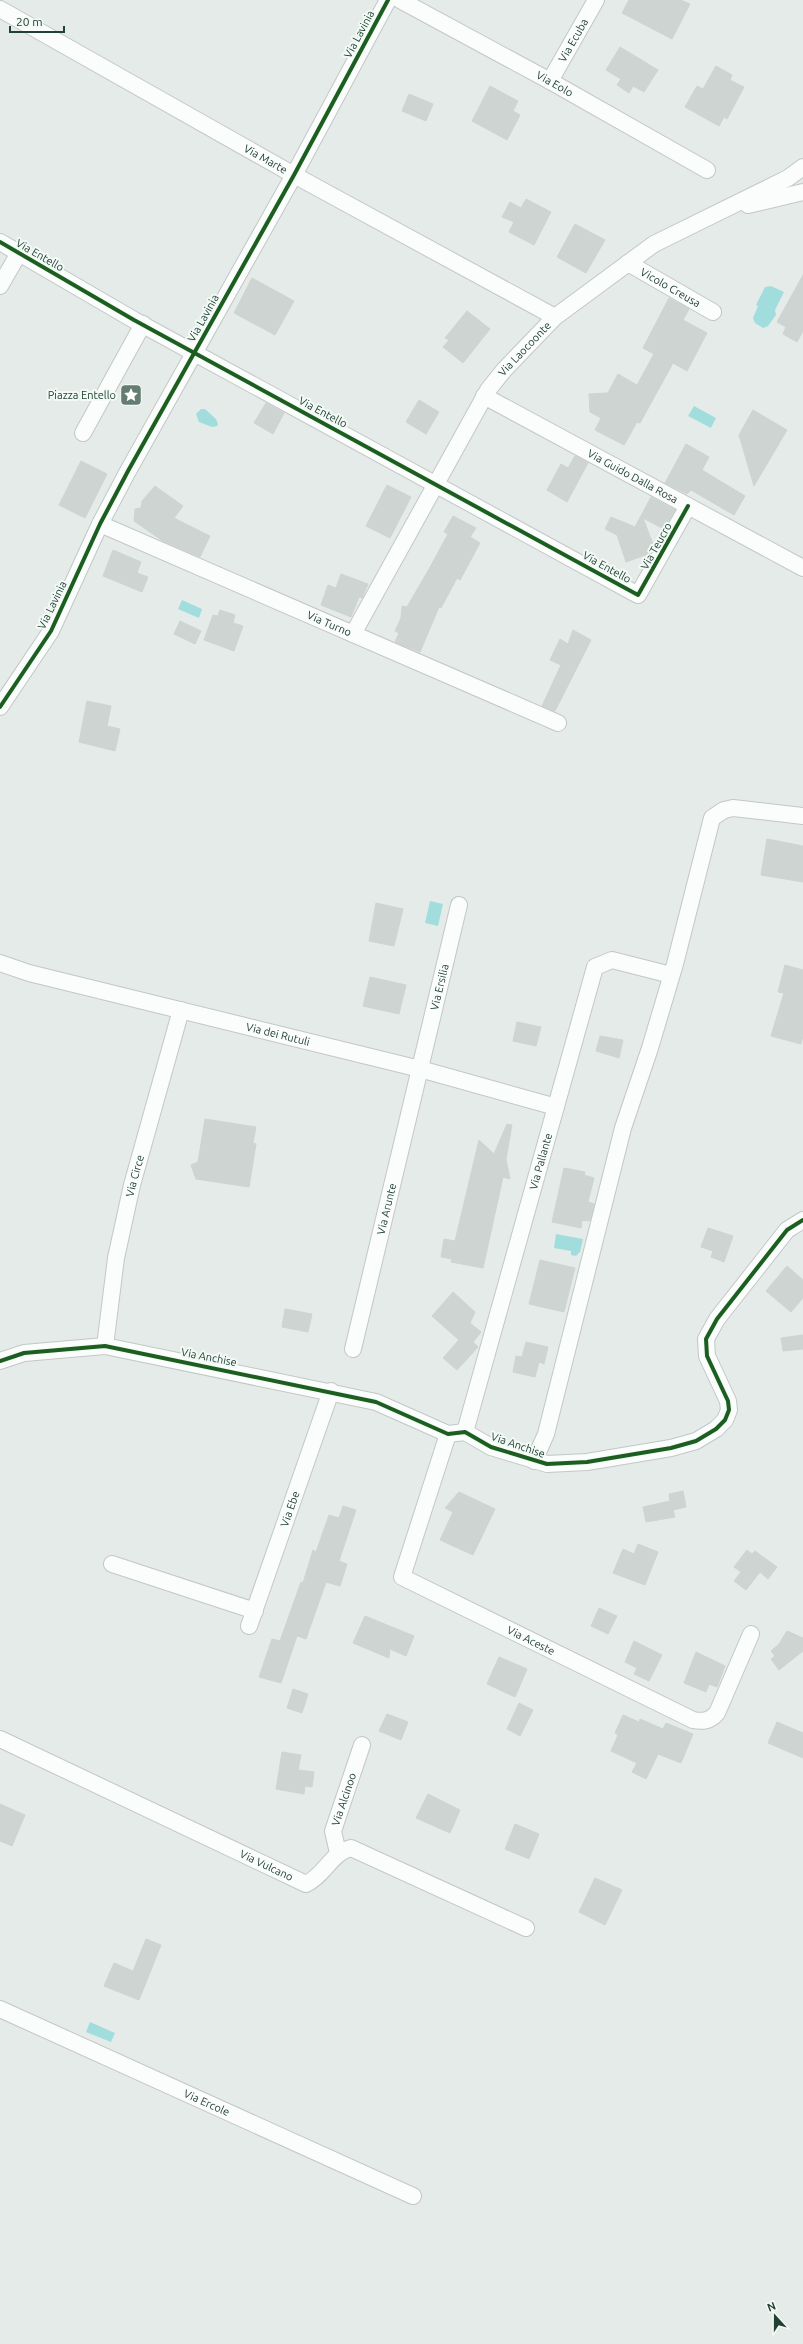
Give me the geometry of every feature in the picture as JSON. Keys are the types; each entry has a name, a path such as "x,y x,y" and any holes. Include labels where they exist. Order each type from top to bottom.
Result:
{"street":[{"name":"Via Lavinia","path":"0,707 51,631 100,524 194,352 294,175 388,0"},
{"name":"Via Eolo","path":"400,0 550,81 707,170"},
{"name":"Via Ecuba","path":"550,81 596,0"},
{"name":"Via Marte","path":"0,9 294,175 555,317"},
{"name":"Via Laocoonte","path":"353,634 484,396 504,370 555,317 654,244 788,178 803,167"},
{"path":"725,210 803,192"},
{"name":"Via Entello","path":"0,242 143,324 436,482 638,595"},
{"path":"0,286 19,253"},
{"name":"Vicolo Creusa","path":"628,263 714,312"},
{"path":"83,433 143,324"},
{"name":"Via Guido Dalla Rosa","path":"484,396 803,568"},
{"name":"Via Teucro","path":"638,595 688,506"},
{"name":"Via Turno","path":"100,524 558,723"},
{"path":"534,1461 546,1434 623,1128 650,1048 672,975 712,818 724,810 733,808 803,816"},
{"name":"Via Ersilia","path":"420,1069 459,905"},
{"name":"Via Pallante","path":"465,1432 595,967 612,960 672,975"},
{"name":"Via dei Rutuli","path":"0,963 29,973 420,1069 556,1107"},
{"name":"Via Circe","path":"105,1346 116,1258 131,1192 181,1010"},
{"name":"Via Arunte","path":"353,1349 420,1069"},
{"name":"Via Anchise","path":"465,1432 491,1447 546,1464 587,1462 671,1448 696,1441 716,1429 725,1420 729,1410 728,1401 707,1356 706,1339 710,1329 788,1230 803,1220"},
{"name":"Via Anchise","path":"0,1361 24,1353 105,1346 331,1391 376,1402 448,1434"},
{"name":"Via Ebe","path":"249,1626 331,1391"},
{"path":"448,1434 465,1432"},
{"name":"Via Aceste","path":"448,1434 402,1578 693,1720 708,1720 717,1713 751,1634"},
{"path":"112,1564 255,1611"},
{"name":"Via Vulcano","path":"2,1742 49,1761 306,1884 321,1873 338,1853"},
{"name":"Via Alcinoo","path":"338,1853 333,1831 362,1746"},
{"path":"338,1853 352,1848 360,1850 526,1928"},
{"name":"Via Ercole","path":"0,2009 413,2196"}],"water":[{"path":"771,286 784,292 775,310 776,315 768,326 763,328 755,323 753,318 758,306 756,305 765,287"},
{"path":"694,406 716,418 711,428 688,416"},
{"path":"201,409 205,409 216,419 218,424 217,426 212,427 199,422 196,414"},
{"path":"182,600 202,609 199,618 178,609"},
{"path":"430,901 443,904 438,926 425,923"},
{"path":"556,1234 583,1239 580,1252 576,1256 571,1255 571,1251 554,1248"},
{"path":"90,2022 115,2033 111,2042 86,2032"}],"building":[{"path":"629,0 681,0 690,4 672,39 622,13"},
{"path":"620,47 658,70 644,92 633,86 629,93 617,85 621,79 606,70"},
{"path":"716,66 732,75 730,80 744,87 727,119 724,117 719,126 685,107 697,86 703,89"},
{"path":"490,86 518,101 513,111 520,115 507,140 472,121"},
{"path":"409,94 433,104 426,121 402,111"},
{"path":"526,199 551,212 534,245 509,232 514,222 502,217 510,202 521,208"},
{"path":"575,224 605,240 586,273 557,257"},
{"path":"803,275 803,331 797,342 783,334 786,327 777,322"},
{"path":"252,278 294,301 275,335 234,313"},
{"path":"669,298 689,309 683,320 707,333 687,371 673,363 640,423 637,422 624,445 595,430 601,418 590,412 589,394 608,393 618,374 637,385 654,354 643,348"},
{"path":"467,311 490,329 463,363 443,347 449,340 445,338"},
{"path":"419,400 439,412 426,434 406,422"},
{"path":"266,403 284,413 273,434 254,423"},
{"path":"753,410 787,430 754,486 739,435"},
{"path":"686,444 709,457 702,470 745,496 734,515 691,490 687,494 665,483"},
{"path":"575,456 588,463 567,502 547,490 561,464 568,468"},
{"path":"81,461 107,474 85,518 59,505"},
{"path":"387,485 411,497 390,538 366,526"},
{"path":"155,486 183,506 174,518 210,536 200,557 163,541 134,521 135,509 141,508 142,501"},
{"path":"651,497 675,510 664,529 643,518 654,547 651,553 626,562 617,535 605,529 611,517 635,527"},
{"path":"453,516 476,528 470,537 480,543 460,580 457,578 441,608 439,607 420,652 395,642 399,633 395,631 401,618 402,606 407,607 429,569 448,534 444,532"},
{"path":"113,550 141,562 137,573 148,577 142,592 103,576"},
{"path":"341,574 368,584 362,598 359,597 351,617 321,605 328,585 336,588"},
{"path":"220,610 235,615 233,623 243,626 234,651 204,640 213,615 218,616"},
{"path":"180,621 201,631 195,644 174,634"},
{"path":"573,630 591,640 555,711 542,706 561,665 550,660 560,639 568,644"},
{"path":"87,701 111,706 107,726 120,729 115,751 79,742"},
{"path":"767,839 803,846 803,882 761,875"},
{"path":"376,903 403,909 394,946 369,941"},
{"path":"785,965 803,970 803,1036 801,1044 771,1036 784,993 778,992"},
{"path":"370,977 406,985 399,1014 363,1006"},
{"path":"517,1022 541,1027 536,1046 513,1041"},
{"path":"600,1036 623,1040 619,1058 596,1051"},
{"path":"205,1119 256,1127 253,1143 256,1144 249,1187 196,1179 191,1165 198,1162"},
{"path":"507,1124 512,1125 506,1159 510,1179 503,1177 483,1268 451,1262 452,1259 441,1257 444,1239 455,1241 479,1140 494,1154"},
{"path":"564,1168 585,1172 584,1175 594,1178 588,1202 594,1204 591,1218 589,1221 582,1220 581,1228 552,1222"},
{"path":"708,1228 733,1236 724,1262 711,1257 713,1251 701,1247"},
{"path":"540,1260 575,1268 564,1312 529,1304"},
{"path":"787,1266 803,1280 803,1298 791,1312 766,1291"},
{"path":"453,1292 475,1312 470,1323 481,1332 473,1342 478,1347 457,1370 443,1358 459,1340 432,1316"},
{"path":"285,1309 312,1314 308,1332 282,1327"},
{"path":"803,1335 803,1349 783,1351 781,1338"},
{"path":"526,1342 548,1347 544,1364 539,1362 535,1377 513,1372 516,1356 522,1357"},
{"path":"683,1491 686,1507 673,1510 675,1517 646,1522 643,1507 670,1501 669,1494"},
{"path":"459,1492 495,1509 473,1555 440,1540 453,1512 445,1508"},
{"path":"343,1506 356,1510 339,1561 347,1564 340,1586 326,1582 306,1639 297,1636 281,1683 259,1677 272,1639 280,1641 301,1582 303,1583 313,1550 316,1552 329,1515 339,1518"},
{"path":"638,1544 658,1552 645,1585 613,1573 623,1549 634,1554"},
{"path":"747,1550 752,1554 755,1551 777,1567 768,1579 760,1572 746,1590 734,1581 741,1572 734,1567"},
{"path":"599,1608 617,1616 608,1634 591,1626"},
{"path":"365,1616 414,1636 406,1656 390,1649 389,1658 353,1643"},
{"path":"787,1631 803,1638 803,1651 779,1670 771,1659 775,1656 771,1651 779,1644"},
{"path":"634,1641 662,1655 649,1681 634,1674 637,1668 625,1662"},
{"path":"696,1652 725,1666 717,1687 709,1684 706,1692 684,1683"},
{"path":"499,1657 527,1669 515,1697 487,1684"},
{"path":"293,1689 308,1694 302,1713 287,1708"},
{"path":"519,1703 533,1710 520,1736 507,1729"},
{"path":"387,1714 408,1722 401,1740 379,1731"},
{"path":"623,1715 639,1722 640,1719 663,1729 666,1723 693,1734 681,1763 658,1754 646,1779 632,1772 637,1763 611,1751 618,1735 615,1733"},
{"path":"777,1722 803,1733 803,1758 768,1743"},
{"path":"282,1752 301,1755 298,1770 314,1772 312,1787 305,1786 304,1794 276,1789"},
{"path":"428,1794 460,1810 450,1833 416,1818"},
{"path":"0,1804 25,1815 12,1846 0,1841"},
{"path":"515,1824 539,1834 529,1859 505,1849"},
{"path":"595,1878 622,1890 605,1925 579,1912"},
{"path":"146,1939 161,1945 139,2000 104,1986 114,1963 133,1971"}],"cycle path":[{"path":"0,707 51,631 100,524 128,471 294,175 388,0"},
{"path":"0,242 134,320 638,595 688,506"},
{"path":"0,1361 24,1353 105,1346 376,1402 448,1434 465,1432 491,1447 547,1464 587,1462 671,1448 696,1441 716,1429 725,1420 729,1410 728,1401 707,1356 706,1339 717,1319 787,1230 803,1220"}],"place":[{"name":"Piazza Entello","path":"131,395"}]}
